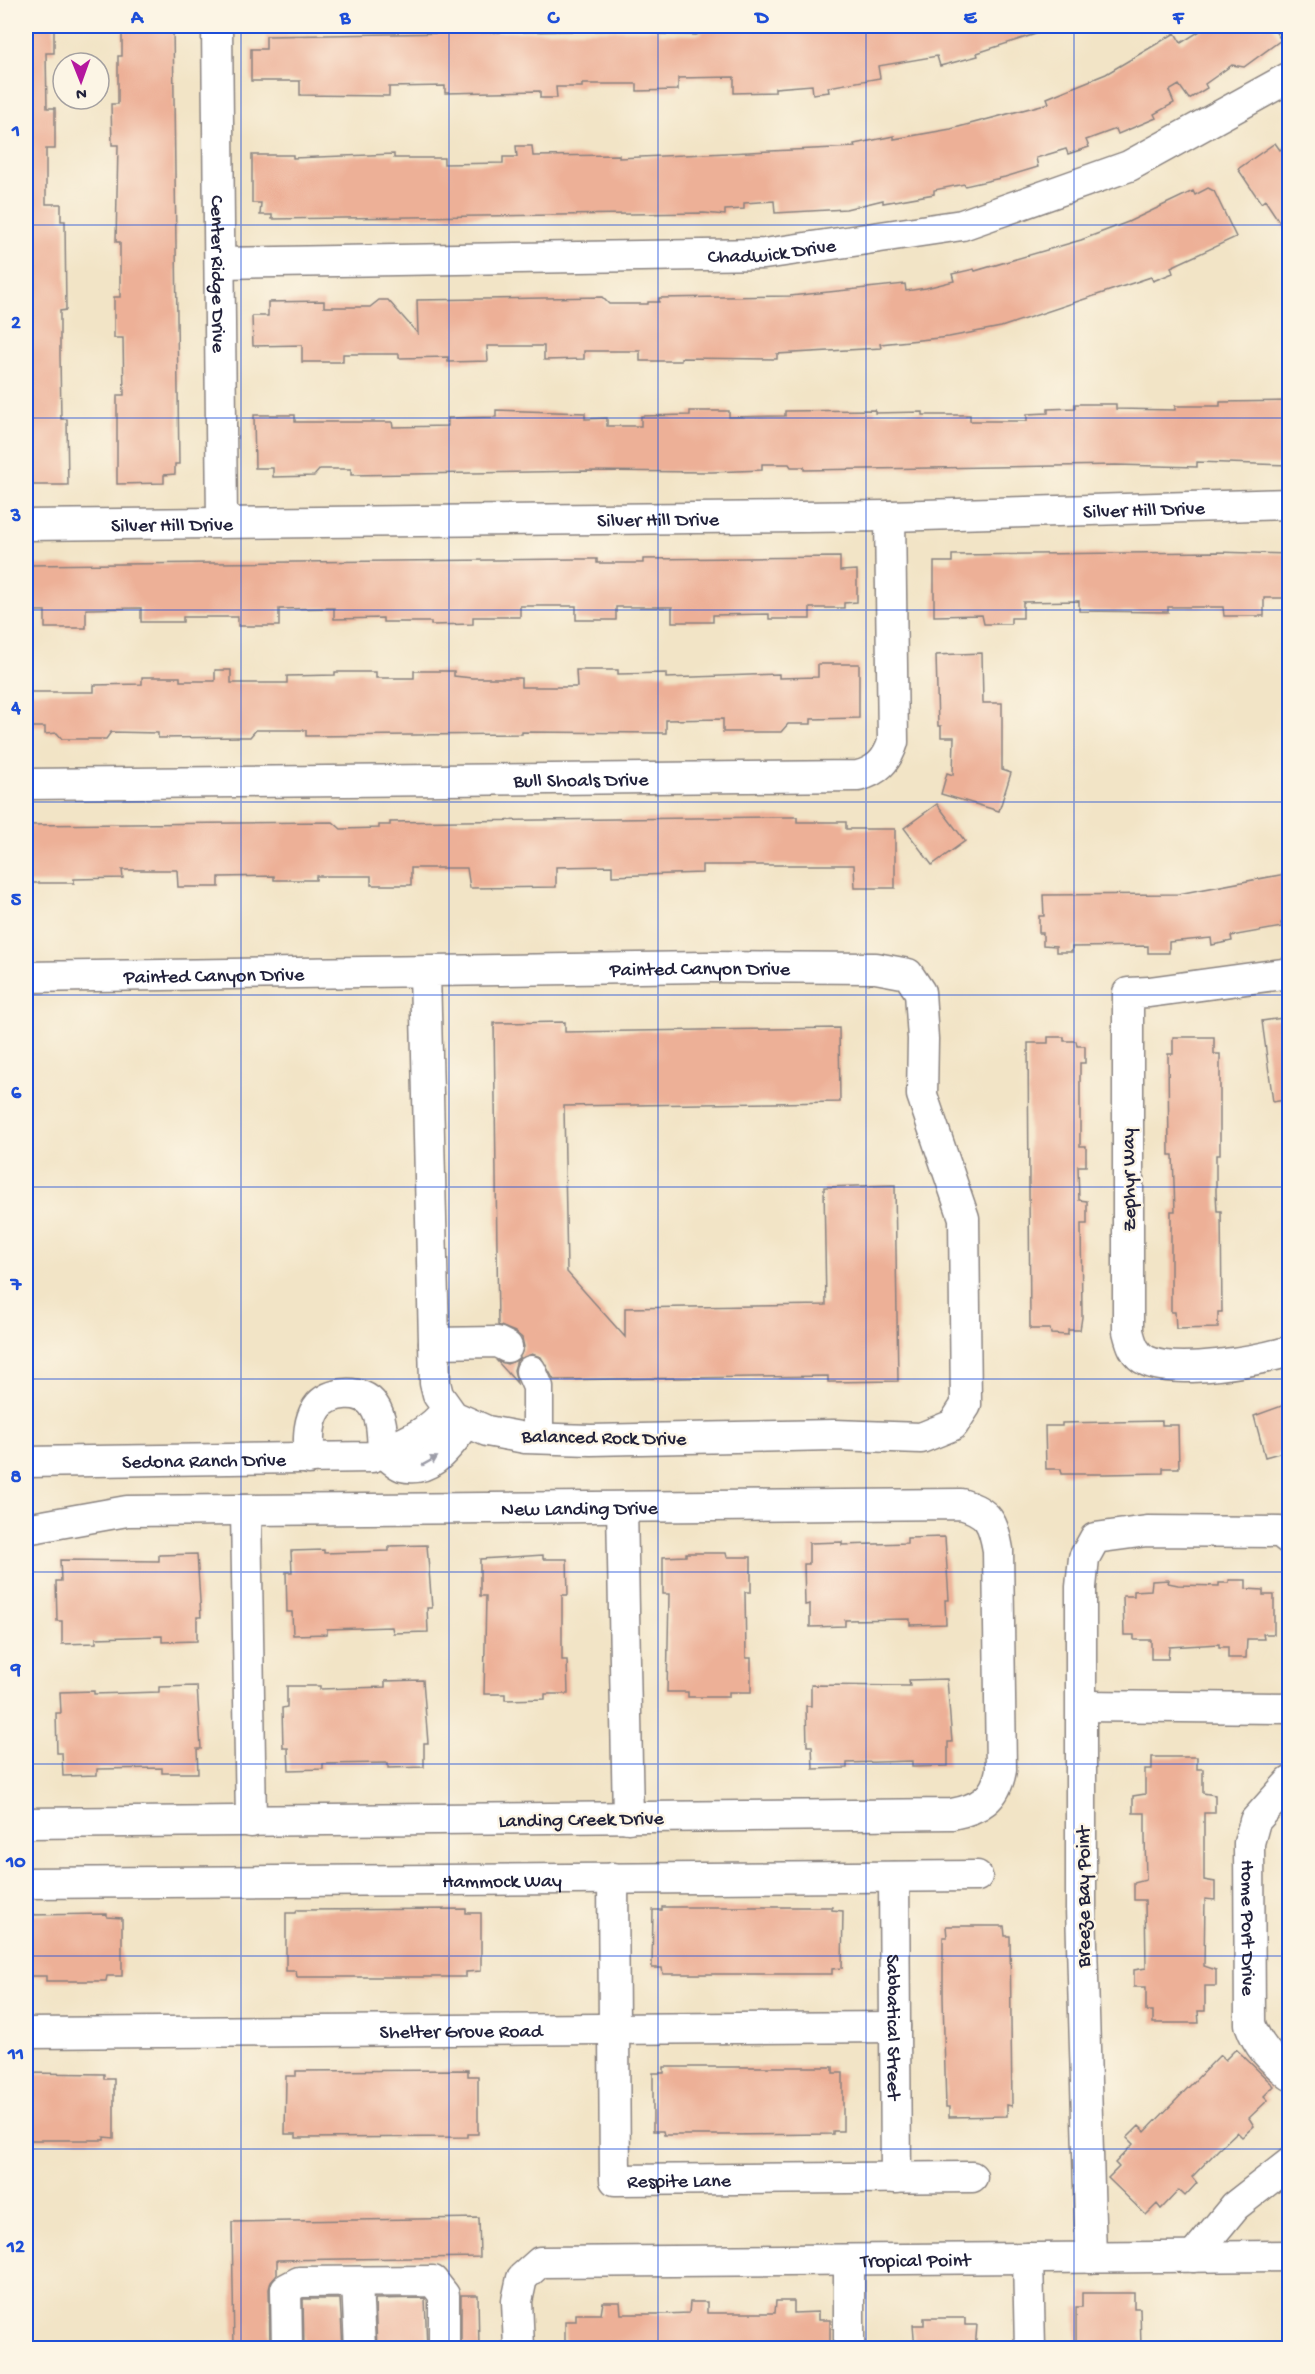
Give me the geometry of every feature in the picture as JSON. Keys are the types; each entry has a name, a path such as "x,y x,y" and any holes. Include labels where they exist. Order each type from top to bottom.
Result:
{"street":[{"name":"Center Ridge Drive","path":"217,26 222,522"},
{"name":"Chadwick Drive","path":"220,263 764,254 962,225 1129,166 1290,77"},
{"name":"Silver Hill Drive","path":"26,525 890,516 1290,504"},
{"name":"Bull Shoals Drive","path":"26,784 868,774 885,761 892,742 890,516"},
{"name":"Painted Canyon Drive","path":"26,977 706,967 876,968 908,974 920,992 923,1039 922,1095 964,1218 966,1405 953,1425"},
{"path":"425,972 435,1383 438,1395 457,1416"},
{"name":"Zephyr Way","path":"1290,973 1128,993 1128,1331 1133,1349 1146,1360 1168,1366 1227,1364 1265,1358 1290,1351"},
{"path":"434,1343 497,1342 507,1347"},
{"path":"531,1371 538,1387 538,1438"},
{"path":"309,1459 309,1430 316,1409 323,1401 341,1394 365,1398 373,1403 381,1429 383,1452"},
{"name":"Balanced Rock Drive","path":"457,1416 487,1431 538,1438 834,1435 921,1438 953,1425"},
{"name":"Sedona Ranch Drive","path":"26,1462 372,1457 457,1416"},
{"name":"New Landing Drive","path":"26,1529 127,1511 961,1504 979,1509 990,1520 998,1550 1000,1658"},
{"path":"622,1507 628,1818"},
{"path":"246,1510 251,1822"},
{"name":"Breeze Bay Point","path":"1091,2258 1081,1908 1081,1587 1084,1558 1095,1538 1147,1531 1280,1532 1290,1540"},
{"name":"Landing Creek Drive","path":"26,1823 952,1814 971,1810 987,1802 998,1786 1001,1770 1000,1658"},
{"path":"1082,1706 1290,1708"},
{"name":"Home Port Drive","path":"1290,1782 1255,1821 1249,1843 1250,2024 1256,2041 1271,2060 1290,2075"},
{"name":"Hammock Way","path":"26,1883 977,1876"},
{"name":"Sabbatical Street","path":"894,1877 896,2178"},
{"name":"Respite Lane","path":"613,1878 615,2180 972,2177"},
{"name":"Shelter Grove Road","path":"26,2033 896,2027"},
{"path":"1193,2257 1235,2206 1290,2163"},
{"name":"Tropical Point","path":"519,2349 517,2301 522,2278 540,2262 1290,2256"},
{"path":"1028,2258 1030,2349"},
{"path":"849,2260 849,2349"},
{"path":"287,2349 286,2289 299,2282 433,2281 444,2295 444,2349"},
{"path":"357,2282 360,2349"}],"building":[{"path":"26,26 54,26 54,51 46,53 47,108 55,111 55,149 46,149 46,204 61,204 61,221 65,221 66,310 60,311 60,355 61,419 67,419 68,485 26,485"},
{"path":"126,26 173,26 179,464 175,464 175,474 164,475 164,483 117,484 117,395 124,395 123,338 114,338 114,297 120,297 120,242 116,242 118,145 112,145 111,104 118,104 118,56 122,56 122,32 126,32"},
{"path":"831,26 1050,26 1051,29 977,53 978,56 940,66 937,56 878,66 880,78 828,87 829,92 813,94 812,85 775,88 775,92 734,93 734,77 678,78 678,90 637,91 637,84 582,84 582,87 556,87 557,98 540,98 540,91 445,93 445,86 389,87 389,96 300,95 300,81 251,81 251,49 266,49 266,36 637,30 659,30 659,34 696,35 702,33 702,30 775,29 775,32"},
{"path":"1208,26 1272,26 1281,40 1244,67 1232,65 1205,84 1207,88 1189,99 1179,85 1169,91 1174,103 1154,114 1156,118 1118,134 1116,129 1086,140 1089,147 1068,154 1066,149 1036,158 1038,167 965,186 964,184 934,190 934,194 883,203 883,200 846,209 775,213 774,201 744,203 744,209 725,210 725,215 704,213 272,219 272,215 260,215 261,203 252,203 252,155 293,155 293,158 394,154 394,158 444,158 444,164 503,163 503,157 517,157 516,146 532,146 533,156 619,155 619,158 855,147 854,144 894,136 894,139 951,129 1049,103 1047,98 1106,74 1175,33 1181,43"},
{"path":"1275,143 1280,150 1290,144 1290,238 1265,200 1261,203 1238,169"},
{"path":"1208,188 1214,191 1236,237 1171,267 1173,273 1153,281 1151,277 1001,327 949,337 880,344 881,348 777,354 777,359 681,358 681,361 640,361 640,351 584,351 584,359 544,360 544,346 487,346 488,361 448,362 448,357 399,358 399,354 343,354 343,362 302,362 302,345 253,346 252,316 268,316 268,302 324,301 324,307 370,307 379,300 388,300 418,334 417,300 602,297 609,304 648,304 648,302 659,302 659,298 790,296 905,284 906,291 926,288 954,281 952,274 974,269 975,271 1081,240 1128,222 1193,191 1195,195"},
{"path":"1290,401 1290,465 1197,462 1197,467 1116,465 804,470 804,467 791,467 789,464 762,464 762,470 712,472 585,471 351,475 351,469 320,469 314,476 273,477 273,468 255,468 254,415 295,415 295,422 392,422 393,427 448,426 448,418 496,417 496,410 585,413 585,419 607,418 607,426 641,426 641,416 690,415 690,411 729,411 729,417 785,416 785,411 875,410 875,413 923,412 923,415 970,415 970,421 1027,421 1027,414 1048,413 1048,409 1075,408 1075,404 1116,404 1116,409 1175,410 1175,406 1220,406 1220,402"},
{"path":"1216,552 1290,554 1290,598 1264,598 1264,616 1224,616 1223,607 1168,607 1168,612 1079,611 1079,601 1023,602 1023,618 1011,618 1011,624 984,624 982,615 934,616 934,562 952,562 952,555"},
{"path":"840,557 840,571 857,570 857,602 844,603 844,608 810,608 810,619 769,619 769,614 713,615 713,622 672,622 672,607 616,607 616,620 576,620 576,606 520,606 520,617 473,617 473,624 431,625 431,622 383,622 383,618 334,619 334,608 279,609 279,626 238,626 238,617 183,617 183,622 141,622 141,608 86,609 86,628 45,628 45,611 26,611 26,565 576,559 597,559 597,563 643,563 643,559"},
{"path":"982,653 983,703 1002,703 1002,770 1011,773 999,811 941,794 947,773 953,775 954,737 941,737 941,726 938,726 936,655"},
{"path":"818,664 859,664 859,718 811,719 811,724 788,724 781,732 723,732 723,719 666,720 666,733 522,732 522,734 306,736 306,730 256,730 250,737 158,738 158,733 111,732 106,739 62,739 57,733 45,734 45,727 26,727 26,692 94,692 94,685 142,684 142,677 180,677 180,681 215,681 215,670 231,670 231,683 287,683 287,676 335,675 335,672 376,672 376,678 414,678 414,671 454,671 454,676 472,678 521,678 521,687 577,687 576,670 618,670 618,674 666,673 666,678 779,674 779,678 818,677"},
{"path":"937,804 965,841 932,865 904,828"},
{"path":"797,817 797,822 846,822 846,829 895,829 895,888 855,888 854,865 702,865 702,873 612,876 612,866 556,867 556,887 470,888 467,868 411,868 411,885 371,885 371,876 316,876 316,880 274,880 274,876 219,877 219,887 178,887 177,870 122,870 123,878 74,879 74,883 26,883 26,825 333,822 341,829 379,828 379,825 390,825 390,822"},
{"path":"1285,874 1286,879 1290,879 1290,921 1281,923 1282,927 1231,936 1232,941 1212,945 1211,938 1169,942 1169,953 1148,953 1148,946 1072,947 1072,952 1056,952 1056,946 1043,945 1043,933 1039,933 1039,916 1044,916 1043,895 1178,894"},
{"path":"1290,1017 1290,1099 1273,1102 1262,1021"},
{"path":"565,1022 565,1032 839,1028 840,1102 564,1106 567,1272 625,1337 625,1308 826,1305 824,1187 895,1185 898,1381 828,1382 828,1376 554,1380 541,1357 532,1354 518,1360 524,1347 522,1338 515,1332 498,1325 494,1023"},
{"path":"1048,1037 1064,1037 1064,1041 1076,1041 1077,1046 1085,1046 1085,1063 1080,1063 1080,1146 1086,1146 1086,1166 1078,1166 1079,1200 1087,1201 1087,1224 1081,1224 1082,1317 1080,1330 1068,1330 1068,1335 1051,1334 1050,1329 1030,1329 1028,1043 1048,1043"},
{"path":"1173,1037 1214,1037 1214,1054 1220,1054 1220,1155 1216,1155 1216,1193 1217,1211 1221,1211 1222,1312 1218,1312 1218,1328 1176,1329 1175,1312 1171,1312 1171,1211 1175,1211 1173,1155 1169,1155 1168,1054 1173,1054"},
{"path":"517,1360 514,1370 517,1383 497,1361 507,1364"},
{"path":"1290,1403 1290,1450 1265,1457 1254,1416"},
{"path":"1162,1421 1162,1425 1178,1425 1179,1468 1163,1468 1163,1473 1103,1474 1062,1474 1061,1469 1046,1469 1045,1426 1062,1426 1062,1423"},
{"path":"945,1537 949,1600 945,1600 946,1624 910,1625 910,1619 845,1620 845,1626 810,1627 810,1604 805,1605 804,1564 809,1564 809,1543 842,1542 842,1545 907,1543 907,1538"},
{"path":"427,1545 432,1608 427,1608 428,1632 393,1633 392,1627 327,1629 327,1634 293,1635 292,1612 287,1612 286,1572 292,1572 291,1551 324,1550 324,1553 389,1551 389,1546"},
{"path":"686,1553 726,1553 727,1557 751,1557 751,1592 745,1592 746,1658 751,1658 751,1692 729,1692 729,1697 688,1697 688,1692 667,1692 669,1594 663,1594 663,1557 686,1556"},
{"path":"197,1554 201,1617 197,1617 197,1641 162,1642 162,1636 96,1638 96,1643 62,1644 62,1621 57,1621 56,1581 61,1581 60,1560 159,1561 159,1555"},
{"path":"543,1555 543,1559 567,1559 568,1595 562,1595 562,1660 567,1660 568,1694 545,1694 545,1699 505,1700 505,1694 484,1694 486,1596 480,1596 480,1559"},
{"path":"1169,1580 1168,1583 1178,1585 1219,1586 1219,1583 1229,1583 1229,1580 1246,1580 1246,1589 1263,1590 1263,1595 1274,1595 1274,1634 1263,1634 1264,1639 1247,1639 1246,1658 1228,1658 1228,1647 1219,1647 1219,1644 1169,1647 1168,1659 1151,1659 1151,1640 1134,1640 1134,1635 1124,1635 1123,1596 1134,1596 1134,1591 1151,1590 1152,1581"},
{"path":"947,1679 952,1742 948,1742 948,1766 912,1767 912,1761 847,1763 847,1768 813,1769 812,1746 807,1746 806,1706 811,1706 811,1685 910,1686 909,1680"},
{"path":"423,1680 428,1743 424,1743 424,1767 388,1768 388,1763 323,1764 323,1769 289,1770 288,1748 283,1748 282,1708 287,1707 287,1686 320,1686 320,1689 385,1687 385,1681"},
{"path":"197,1686 201,1749 197,1749 198,1773 162,1773 162,1768 97,1769 97,1775 63,1776 62,1753 57,1753 56,1713 61,1713 60,1692 94,1691 94,1694 159,1692 159,1687"},
{"path":"1152,1757 1197,1757 1197,1769 1203,1769 1203,1793 1215,1795 1215,1813 1204,1813 1204,1880 1215,1882 1215,1900 1205,1899 1204,1966 1216,1970 1216,1986 1205,1986 1205,2011 1198,2011 1199,2023 1153,2023 1153,2011 1146,2011 1146,1987 1134,1987 1134,1970 1146,1968 1145,1900 1134,1900 1134,1883 1146,1880 1145,1813 1133,1813 1133,1796 1145,1794 1145,1769 1152,1769"},
{"path":"662,1907 832,1907 832,1910 843,1911 842,1968 832,1969 832,1974 663,1974 662,1968 652,1968 653,1910 662,1910"},
{"path":"466,1909 466,1913 481,1913 481,1971 466,1972 466,1977 297,1977 296,1971 286,1971 286,1913 296,1913 297,1910"},
{"path":"107,1914 107,1917 122,1918 122,1976 107,1976 106,1981 46,1981 46,1976 26,1976 26,1915"},
{"path":"946,1926 1004,1926 1005,1936 1010,1936 1012,2106 1007,2105 1007,2116 949,2117 949,2107 946,2107 943,1998 943,1937 947,1937"},
{"path":"1236,2049 1274,2086 1264,2096 1268,2100 1249,2118 1254,2126 1242,2137 1237,2132 1218,2150 1192,2177 1197,2183 1185,2196 1179,2190 1161,2209 1157,2204 1146,2215 1108,2178 1119,2167 1115,2163 1133,2144 1127,2138 1139,2126 1145,2132 1220,2055 1225,2060"},
{"path":"664,2067 833,2067 833,2073 843,2073 843,2131 833,2131 833,2134 664,2135 663,2131 653,2131 653,2073 664,2073"},
{"path":"468,2070 468,2076 478,2076 478,2134 468,2134 468,2137 296,2138 296,2134 285,2134 286,2076 296,2076 296,2071"},
{"path":"26,2073 104,2074 104,2079 114,2079 114,2138 26,2140"},
{"path":"479,2218 480,2257 277,2260 277,2274 271,2281 269,2289 270,2349 234,2349 232,2222"},
{"path":"1082,2293 1134,2293 1134,2308 1140,2308 1141,2349 1076,2349 1076,2307 1082,2307"},
{"path":"461,2295 478,2295 479,2349 461,2349"},
{"path":"425,2298 427,2349 377,2349 375,2299"},
{"path":"303,2299 340,2299 343,2349 304,2349"},
{"path":"776,2301 794,2301 794,2313 818,2312 818,2320 830,2320 830,2349 565,2349 565,2321 576,2321 576,2314 601,2314 603,2302 620,2302 621,2314 663,2314 689,2313 690,2302 707,2302 707,2313 775,2313"},
{"path":"924,2318 965,2318 965,2325 977,2325 975,2349 915,2349 913,2325 924,2325"}]}
